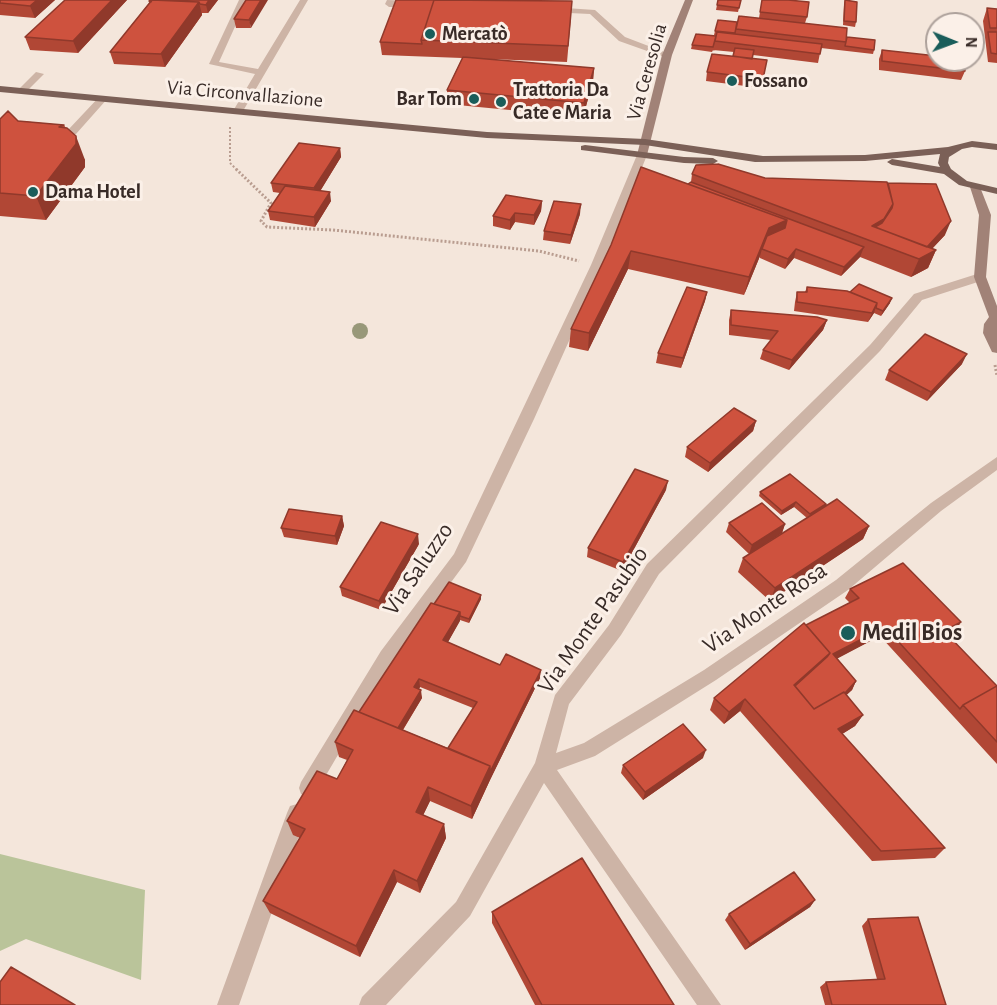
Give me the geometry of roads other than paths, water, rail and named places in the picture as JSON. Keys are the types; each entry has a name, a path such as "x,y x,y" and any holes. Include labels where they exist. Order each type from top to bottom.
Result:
{"main road":[{"name":"Via Ceresolia","path":"644,148 667,55 689,0"},
{"name":"Via Circonvallazione","path":"0,89 644,148 684,160 865,158 950,150 972,144 997,147"},
{"path":"950,150 944,156 943,163 947,171 963,183 997,191"},
{"name":"Via Circonvallazione","path":"865,158 947,171"},
{"path":"975,187 985,215 980,277 996,316 990,324 989,333 997,349"}],"street":[{"path":"243,0 214,64 260,72"},
{"path":"238,111 304,0"},
{"path":"391,0 389,4 428,5"},
{"path":"545,10 591,12 622,39 667,55"},
{"path":"22,91 39,74"},
{"path":"72,132 103,98"},
{"name":"Via Saluzzo","path":"228,1005 303,796 387,656 460,558 527,419 597,265 644,148"},
{"name":"Via Monte Pasubio","path":"370,1005 463,909 543,766 561,701 615,630 653,569 875,348 918,297 980,277"},
{"name":"Via Monte Rosa","path":"543,766 589,750 710,675 842,585 936,507 997,462"},
{"path":"543,766 710,1005"}],"place":[{"name":"Mercatò","path":"430,34"},
{"name":"Fossano","path":"732,81"},
{"name":"Bar Tom","path":"474,99"},
{"name":"Trattoria Da Cate e Maria","path":"501,102"},
{"name":"Dama Hotel","path":"33,192"},
{"name":"Medil Bios","path":"848,633"}]}
